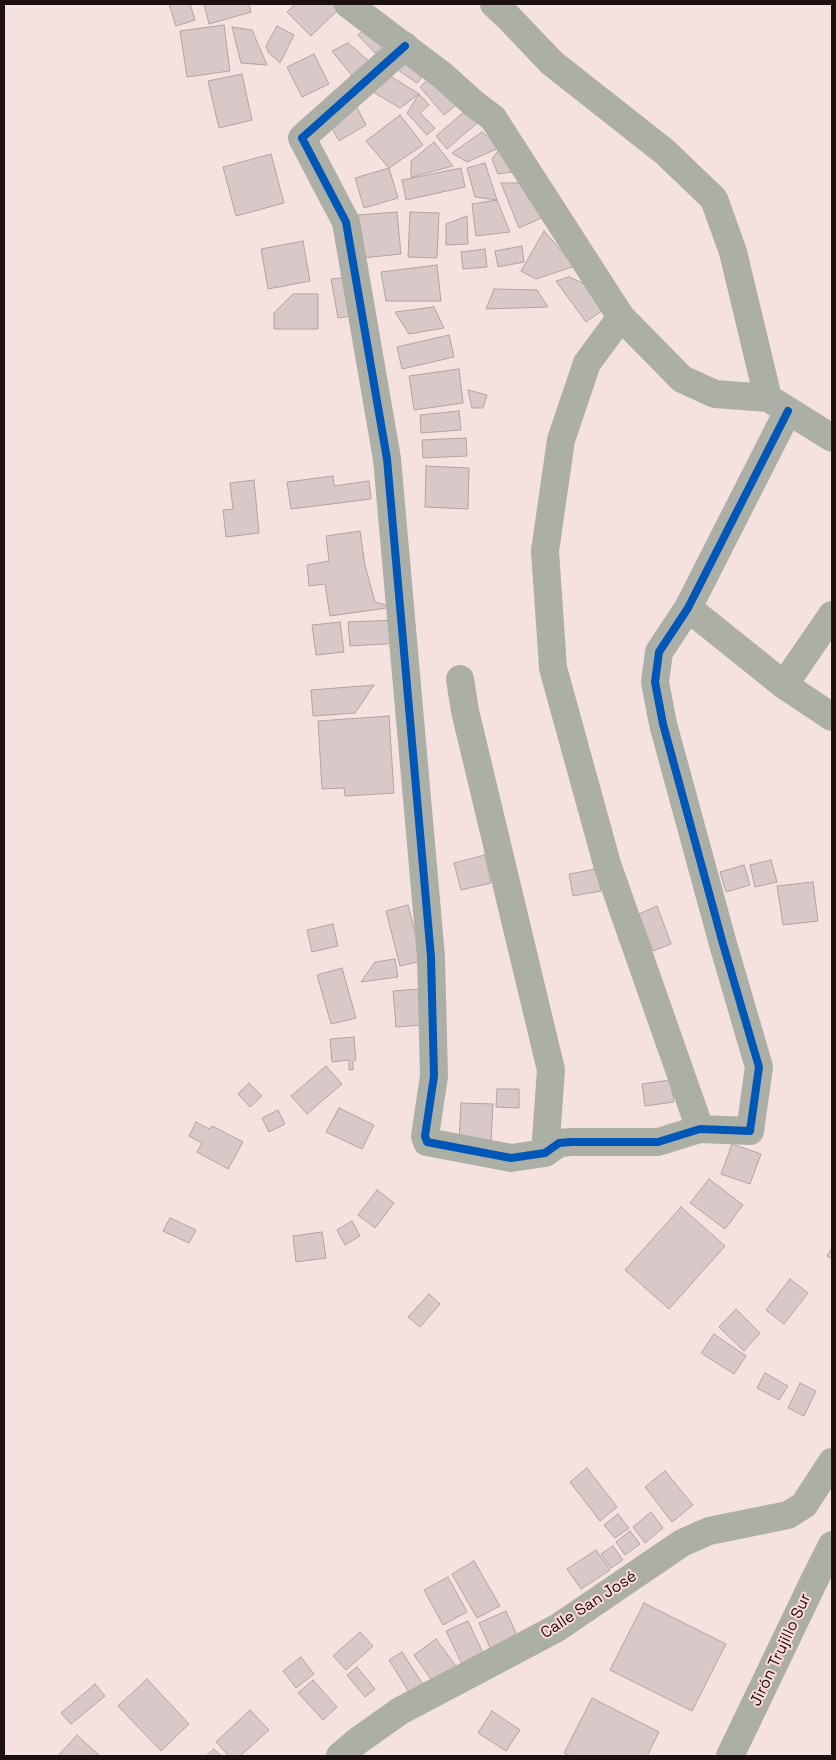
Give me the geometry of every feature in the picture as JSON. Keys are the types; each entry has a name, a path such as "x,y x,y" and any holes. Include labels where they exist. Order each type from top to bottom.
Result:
{"street":[{"path":"348,4 442,75 494,118 621,317 682,379 715,394 778,404 832,438"},
{"path":"404,46 302,138 346,222 386,459 431,956 434,1076 425,1136 427,1142 434,1144 511,1158 545,1153 560,1143 658,1142 700,1128 750,1131 759,1067 717,925 663,724 655,682 659,652 688,608 778,404 733,252 714,199 665,152 552,63 494,4"},
{"path":"621,317 587,363 561,440 545,551 552,668 607,864 700,1128"},
{"path":"688,608 784,686 832,716"},
{"path":"784,686 832,615"},
{"path":"460,679 465,711 550,1070 545,1153"},
{"name":"Calle San José","path":"340,1756 400,1711 557,1628 682,1543 709,1531 788,1515 804,1505 832,1462"},
{"name":"Jirón Trujillo Sur","path":"730,1756 822,1587 832,1545"}],"building":[{"path":"169,4 190,4 195,20 176,26"},
{"path":"204,4 249,4 251,12 209,24"},
{"path":"295,4 332,4 338,10 311,36 287,12"},
{"path":"224,25 230,71 187,77 180,31"},
{"path":"277,26 294,35 280,63 268,52 266,46"},
{"path":"232,27 252,30 267,65 241,63"},
{"path":"367,27 384,44 375,53 358,35"},
{"path":"348,43 371,63 354,78 332,51"},
{"path":"314,54 329,84 302,97 287,67"},
{"path":"407,58 426,72 417,83 398,70"},
{"path":"435,73 461,101 444,115 420,87"},
{"path":"242,74 252,120 219,128 208,81"},
{"path":"390,76 419,94 400,108 373,92"},
{"path":"419,94 429,105 420,113 435,128 427,135 407,113"},
{"path":"354,102 366,125 339,141 326,118"},
{"path":"472,105 483,118 447,149 436,136"},
{"path":"400,115 423,145 389,168 366,141"},
{"path":"482,132 501,147 467,162 452,153"},
{"path":"434,142 453,166 411,177 411,161"},
{"path":"501,147 520,171 498,174 492,159"},
{"path":"271,154 284,203 236,216 223,167"},
{"path":"485,163 497,200 475,197 467,168"},
{"path":"389,168 398,198 364,208 355,178"},
{"path":"461,168 465,187 406,200 402,180"},
{"path":"501,183 531,183 546,216 519,228"},
{"path":"497,200 510,232 476,236 472,204"},
{"path":"397,212 401,254 362,258 358,215"},
{"path":"410,212 439,213 437,258 408,257"},
{"path":"467,216 468,244 446,245 446,224"},
{"path":"544,231 575,266 536,279 521,271"},
{"path":"303,241 310,281 268,289 261,249"},
{"path":"522,246 524,262 498,267 495,251"},
{"path":"485,249 487,267 463,269 461,252"},
{"path":"437,265 441,301 386,301 381,272"},
{"path":"350,277 358,315 338,318 331,279"},
{"path":"569,277 583,283 603,310 586,322 556,281"},
{"path":"494,289 537,290 548,307 486,309"},
{"path":"293,294 318,294 318,329 274,329 274,313"},
{"path":"434,307 444,328 409,334 395,312"},
{"path":"449,335 454,357 402,369 397,347"},
{"path":"459,369 463,403 414,410 409,376"},
{"path":"468,390 487,395 483,408 472,408"},
{"path":"459,411 461,430 421,433 420,415"},
{"path":"466,438 467,456 423,458 422,440"},
{"path":"426,466 469,468 468,509 425,507"},
{"path":"333,476 334,486 369,481 371,499 291,509 287,482"},
{"path":"254,480 259,533 226,537 223,510 233,509 230,483"},
{"path":"360,531 365,565 375,602 394,607 330,616 325,584 309,586 307,565 329,561 326,536"},
{"path":"398,620 400,643 350,646 348,622"},
{"path":"340,622 344,652 316,655 312,625"},
{"path":"374,685 355,713 313,716 311,690"},
{"path":"389,716 394,793 345,796 344,788 322,789 318,721"},
{"path":"485,855 491,883 461,890 454,863"},
{"path":"771,860 777,882 755,887 750,865"},
{"path":"744,865 750,885 726,892 720,872"},
{"path":"596,869 601,891 573,896 569,874"},
{"path":"813,882 818,921 783,925 777,886"},
{"path":"408,905 422,961 400,966 386,911"},
{"path":"657,906 671,944 653,951 639,914"},
{"path":"333,924 338,946 312,952 307,930"},
{"path":"395,959 398,977 361,982 375,962"},
{"path":"342,968 356,1018 331,1024 317,975"},
{"path":"419,989 422,1025 396,1027 393,991"},
{"path":"354,1037 356,1060 353,1061 353,1070 349,1070 349,1060 332,1062 330,1039"},
{"path":"326,1066 342,1084 307,1114 291,1096"},
{"path":"670,1080 674,1102 645,1106 642,1084"},
{"path":"249,1083 262,1096 250,1107 238,1094"},
{"path":"497,1089 519,1089 519,1108 496,1107"},
{"path":"461,1103 493,1104 491,1141 459,1140"},
{"path":"339,1108 374,1125 362,1149 326,1132"},
{"path":"278,1110 285,1124 269,1132 262,1118"},
{"path":"196,1122 209,1129 212,1126 243,1142 228,1169 197,1152 202,1143 189,1136"},
{"path":"732,1144 761,1154 750,1184 721,1174"},
{"path":"709,1179 743,1205 725,1229 690,1203"},
{"path":"377,1190 394,1203 375,1228 358,1215"},
{"path":"681,1207 725,1246 669,1309 625,1270"},
{"path":"170,1218 196,1230 189,1243 163,1231"},
{"path":"352,1221 360,1236 345,1245 337,1230"},
{"path":"322,1232 326,1258 296,1262 293,1236"},
{"path":"832,1248 832,1259 827,1256"},
{"path":"790,1279 808,1293 784,1324 766,1310"},
{"path":"429,1294 440,1304 420,1327 408,1317"},
{"path":"736,1309 760,1333 744,1351 719,1327"},
{"path":"714,1334 746,1356 734,1374 701,1353"},
{"path":"765,1373 788,1386 779,1400 757,1388"},
{"path":"800,1383 816,1391 804,1416 788,1408"},
{"path":"587,1468 617,1507 600,1521 570,1482"},
{"path":"665,1471 693,1505 672,1522 645,1487"},
{"path":"651,1512 663,1528 645,1543 633,1527"},
{"path":"618,1514 629,1528 615,1538 604,1525"},
{"path":"630,1531 640,1544 625,1555 616,1542"},
{"path":"613,1546 623,1560 611,1568 601,1554"},
{"path":"596,1550 610,1570 581,1589 567,1569"},
{"path":"474,1561 500,1606 477,1618 452,1574"},
{"path":"448,1577 467,1612 443,1625 424,1590"},
{"path":"644,1603 726,1644 692,1711 610,1670"},
{"path":"506,1611 519,1640 492,1652 479,1623"},
{"path":"468,1621 485,1657 463,1666 446,1631"},
{"path":"360,1632 373,1646 346,1670 333,1656"},
{"path":"436,1639 456,1666 433,1682 414,1655"},
{"path":"402,1652 424,1686 410,1694 389,1660"},
{"path":"301,1657 314,1674 296,1688 283,1671"},
{"path":"357,1667 375,1689 365,1697 347,1675"},
{"path":"147,1679 189,1724 161,1751 118,1706"},
{"path":"313,1680 337,1707 323,1720 298,1693"},
{"path":"95,1684 105,1696 71,1724 61,1713"},
{"path":"592,1698 659,1732 647,1756 570,1756 564,1753"},
{"path":"250,1710 269,1730 240,1756 229,1756 216,1742"},
{"path":"492,1711 520,1730 506,1751 478,1733"},
{"path":"77,1735 100,1756 58,1756"},
{"path":"214,1749 221,1756 206,1756"}],"cycle path":[{"path":"405,46 302,138 346,222 387,459 431,957 434,1076 425,1136 427,1142 511,1158 545,1153 559,1143 658,1142 700,1129 750,1131 759,1067 723,944 663,724 655,682 659,652 688,608 788,411"}]}
